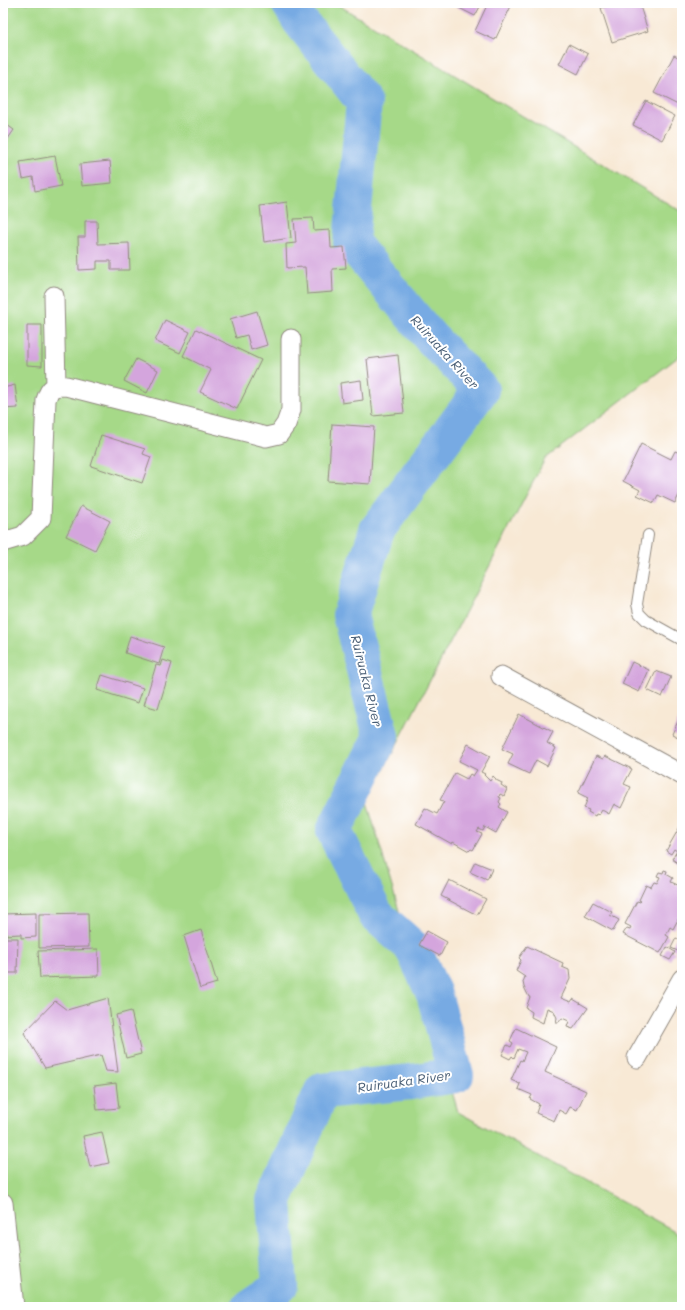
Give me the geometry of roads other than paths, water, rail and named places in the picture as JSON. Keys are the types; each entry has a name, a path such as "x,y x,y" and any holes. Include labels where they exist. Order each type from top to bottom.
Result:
{"street":[{"path":"54,296 56,386"},
{"path":"3,542 23,536 41,518 46,400 49,391 56,386 66,386 266,437 279,434 286,424 291,410 291,339"},
{"path":"501,676 682,775"},
{"path":"637,1058 682,978"},
{"path":"3,1203 14,1307"}],"lane":[{"path":"648,535 637,604 639,613 646,620 682,640"}],"waterway":[{"name":"Ruiruaka River","path":"249,1307 280,1286 274,1200 322,1091 411,1082 456,1075 434,994 412,947 376,915 334,831 381,736 350,615 377,530 481,390 430,337 351,242 364,102 300,21 289,3"}]}
